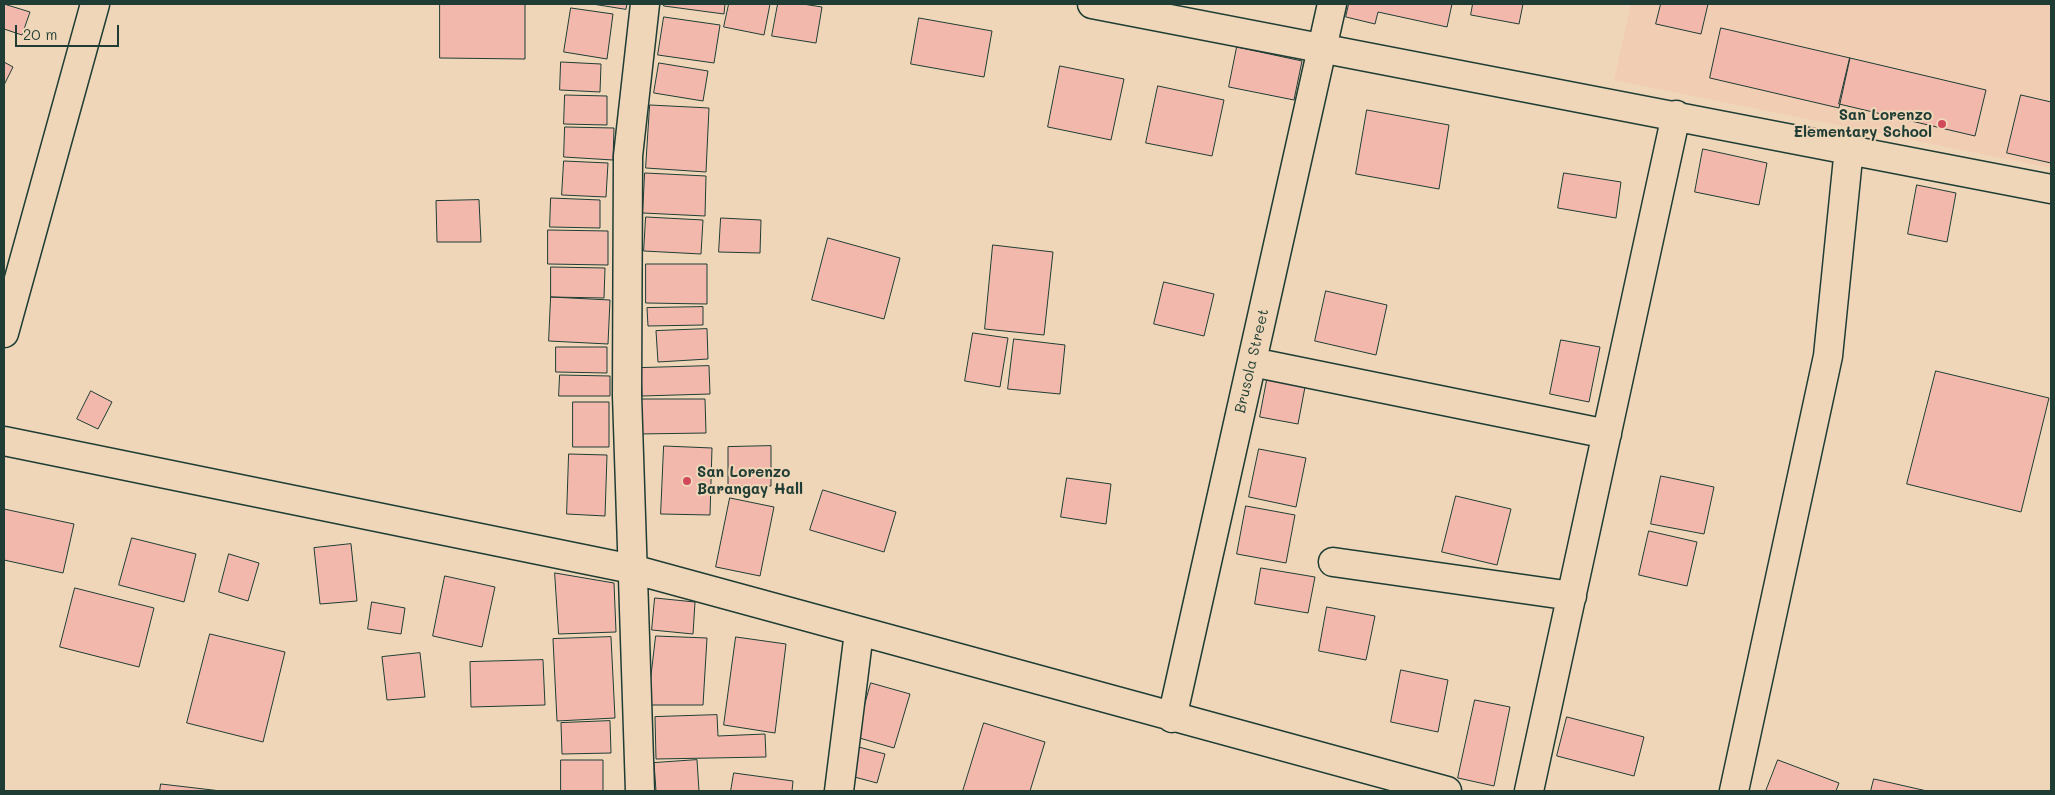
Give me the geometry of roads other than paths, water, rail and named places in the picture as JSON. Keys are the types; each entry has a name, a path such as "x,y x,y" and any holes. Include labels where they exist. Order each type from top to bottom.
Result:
{"street":[{"path":"4,333 95,4"},
{"path":"640,791 627,395 628,156 645,4"},
{"path":"1092,4 1849,148 2051,189"},
{"name":"Brusola Street","path":"1172,718 1332,4"},
{"path":"1529,791 1676,115"},
{"path":"1734,791 1828,356 1849,148"},
{"path":"1252,362 1607,434"},
{"path":"4,442 632,569 1172,718 1447,791"},
{"path":"1333,562 1572,596"},
{"path":"839,791 860,632"}],"place":[{"name":"San Lorenzo Elementary School","path":"1942,124"},
{"name":"San Lorenzo Barangay Hall","path":"687,481"}]}
